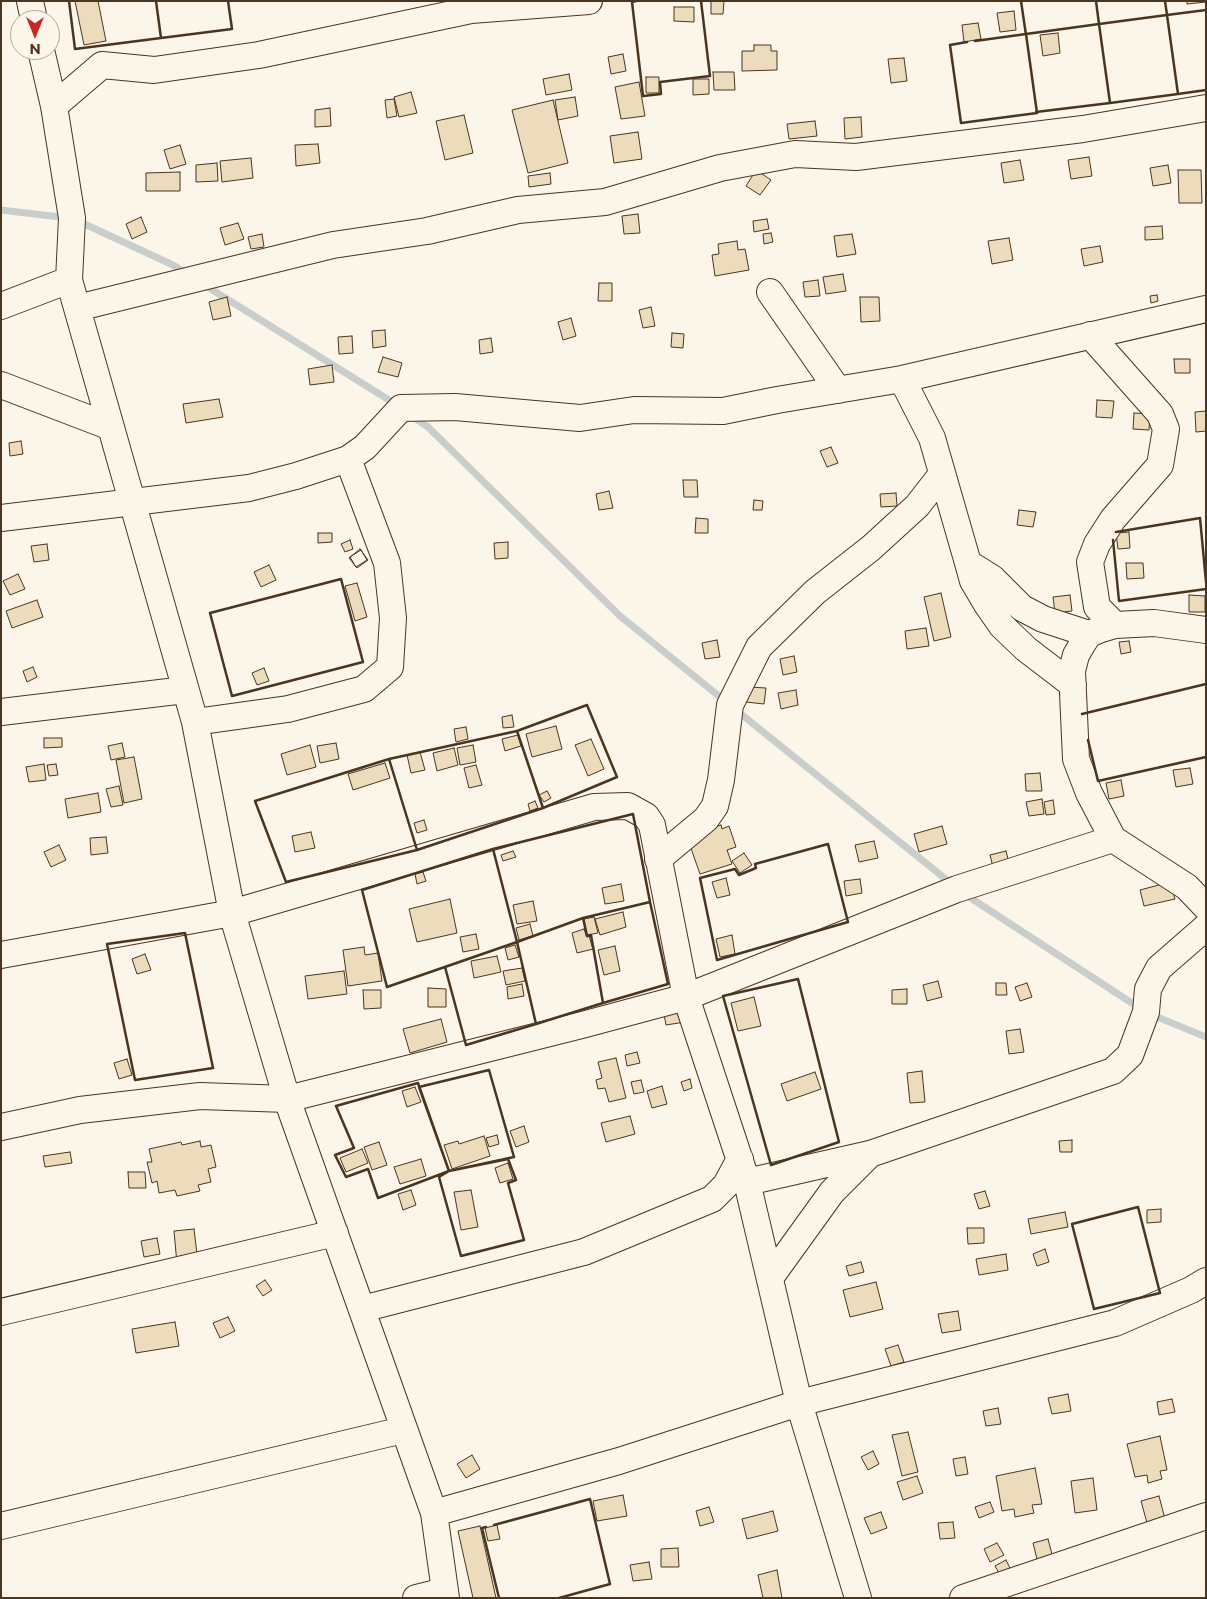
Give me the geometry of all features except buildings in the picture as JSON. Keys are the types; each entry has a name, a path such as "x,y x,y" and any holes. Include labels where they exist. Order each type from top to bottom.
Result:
{"street":[{"path":"54,106 102,65 154,70 259,55 470,6 589,1"},
{"path":"43,60 54,106 72,218 69,280 195,722 232,913 287,1099 434,1513 445,1594 416,1598"},
{"path":"77,308 332,245 427,231 518,210 605,202 720,168 786,156 856,156 1083,129 1206,108"},
{"path":"1,306 69,280"},
{"path":"770,292 838,390"},
{"path":"1,518 249,488 348,460 365,447 401,408 455,407 580,418 634,410 724,411 902,379 1007,357 1090,335 1206,310"},
{"path":"1090,335 1160,414 1166,429 1160,465 1113,520 1097,544 1090,562 1097,607 1115,625"},
{"path":"902,379 932,438 973,581 986,604 1002,626 1026,649 1073,685"},
{"path":"1,385 111,427"},
{"path":"195,722 288,708 364,689 390,667 393,618 387,563 348,460"},
{"path":"658,859 706,819 715,806 721,780 730,705 760,647 815,592 871,548 917,506 942,474"},
{"path":"968,563 992,578 1022,608 1044,619 1089,634 1115,625 1154,623 1206,630"},
{"path":"362,1309 584,1252 712,1199 744,1171 870,1154 1113,1072 1130,1055 1146,1012 1148,989 1159,968 1205,910 1187,887 1113,839 1089,793 1076,759 1072,672 1076,655 1089,634"},
{"path":"1,712 185,690"},
{"path":"1,955 232,913 594,807 628,806 646,816 652,825 686,997 744,1171 799,1403 858,1598"},
{"path":"1,1127 80,1110 200,1096 287,1099 686,997 957,889 1113,839"},
{"path":"770,1278 832,1192 870,1154"},
{"path":"1,1312 335,1233"},
{"path":"434,1513 619,1461 799,1403 1115,1323 1191,1290 1206,1281"},
{"path":"1,1526 403,1430"},
{"path":"962,1598 1206,1516"}],"waterway":[{"path":"1,210 68,218"},
{"path":"78,221 173,265 187,274"},
{"path":"203,284 397,405"},
{"path":"412,416 428,427 620,616 725,701"},
{"path":"736,710 953,885"},
{"path":"963,893 1141,1009"},
{"path":"1150,1014 1206,1037"}],"wall":[{"path":"69,1 75,49 161,38"},
{"path":"156,1 161,38 232,29 228,1"},
{"path":"636,1 632,2 643,96 661,94 660,82 710,76 701,1"},
{"path":"1021,1 1026,35"},
{"path":"975,41 1099,24 1096,1"},
{"path":"1099,24 1167,15 1165,1"},
{"path":"1206,10 1167,15 1178,94 1206,90"},
{"path":"1099,24 1110,103 1178,94"},
{"path":"967,42 950,45 961,123 1037,113 1026,34"},
{"path":"1036,112 1110,103"},
{"path":"1116,532 1200,518 1206,582"},
{"path":"1113,540 1119,601 1206,589"},
{"path":"341,579 363,662 232,696 210,613 341,579"},
{"path":"1082,714 1206,684"},
{"path":"587,705 617,777 543,808 517,731 587,705"},
{"path":"517,731 543,808 417,850 389,759 517,731"},
{"path":"1088,740 1098,781 1206,757"},
{"path":"389,759 417,850 286,882 255,801 389,759"},
{"path":"633,814 650,902 583,918 517,942 493,849 633,814"},
{"path":"828,844 848,922 717,960 700,878 735,869 739,875 756,868 755,864 828,844"},
{"path":"493,849 517,942 387,987 362,890 493,849"},
{"path":"650,902 668,984 603,1003 591,935 587,936 583,918 650,902"},
{"path":"583,918 587,936 591,935 603,1003 536,1024 517,942 583,918"},
{"path":"185,933 213,1068 135,1080 107,944 185,933"},
{"path":"517,942 536,1024 466,1045 445,967 517,942"},
{"path":"798,979 839,1142 771,1165 723,996 798,979"},
{"path":"489,1070 514,1157 449,1171 419,1087 489,1070"},
{"path":"418,1083 449,1171 378,1198 368,1169 346,1177 335,1155 354,1148 336,1106 418,1083"},
{"path":"508,1159 516,1180 508,1183 524,1240 461,1256 439,1177 449,1171 508,1159"},
{"path":"1138,1207 1160,1293 1094,1309 1072,1224 1138,1207"},
{"path":"494,1525 590,1499 610,1584 559,1598"},
{"path":"486,1527 482,1528 499,1598"}]}
